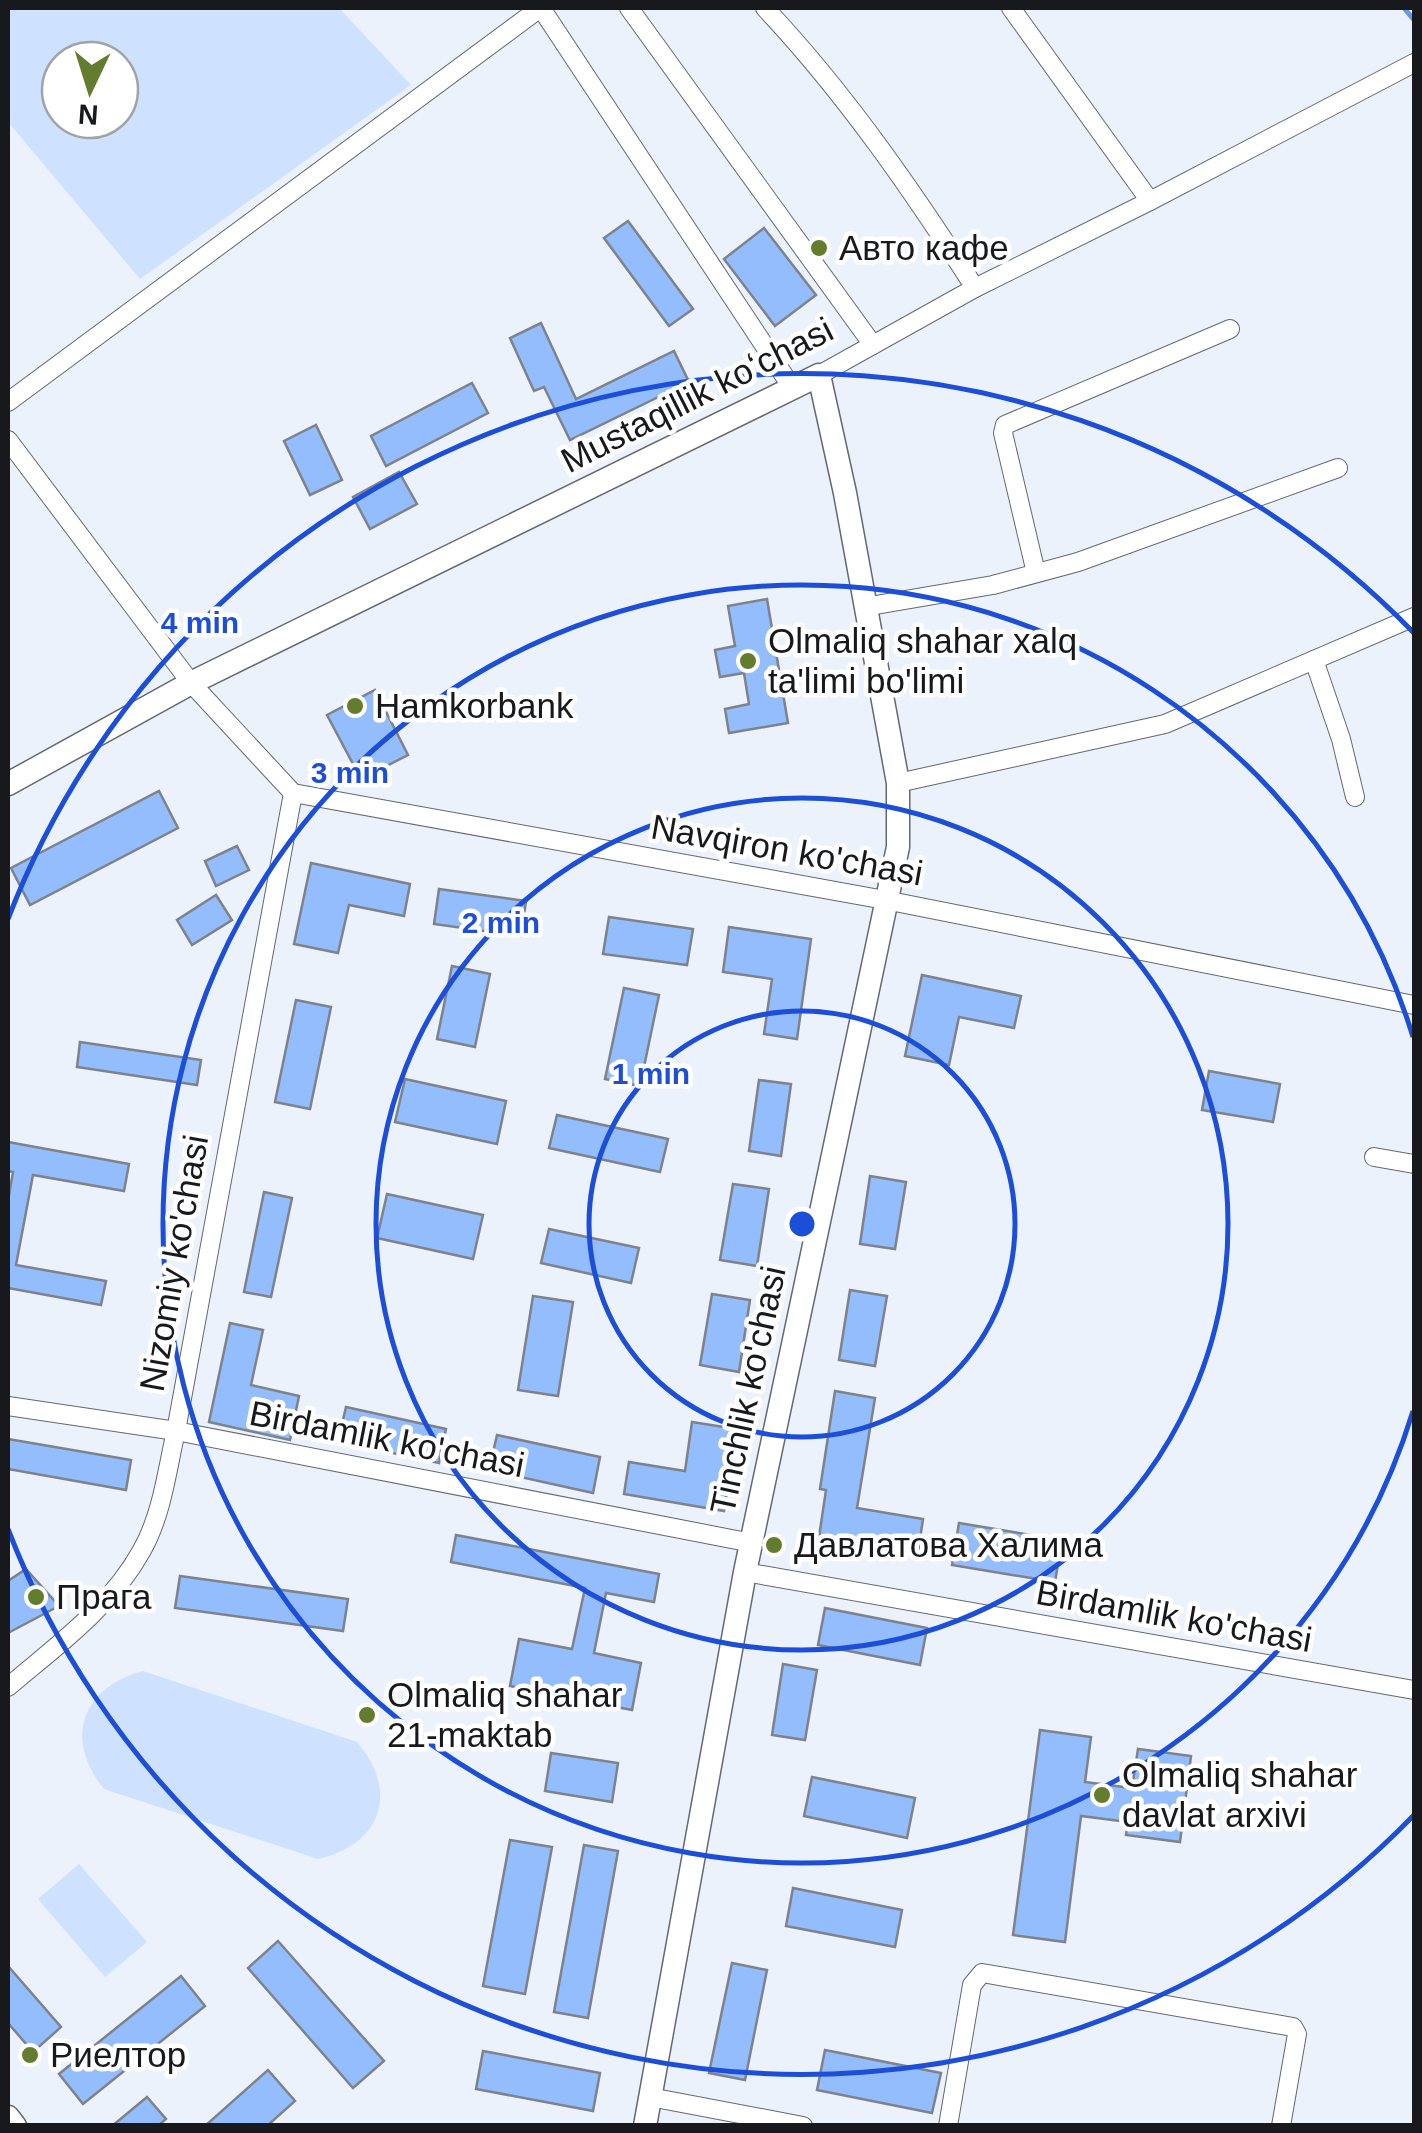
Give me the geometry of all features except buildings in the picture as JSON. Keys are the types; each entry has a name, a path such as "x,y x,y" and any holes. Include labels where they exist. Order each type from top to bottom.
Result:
{"main road":[{"name":"Mustaqillik koʻchasi","path":"8,784 191,684 819,376"},
{"name":"Tinchlik ko'chasi","path":"645,2126 745,1572 898,846 898,783 845,493 819,376"},
{"path":"8,2117 15,2126"}],"street":[{"path":"8,402 541,8 793,389"},
{"path":"630,8 872,345"},
{"path":"765,8 906,180 974,288"},
{"path":"1011,8 1150,201"},
{"name":"Mustaqillik koʻchasi","path":"819,376 974,288 1413,64"},
{"path":"1036,574 1003,433 1005,425 1230,329"},
{"path":"8,440 191,684 293,793"},
{"path":"864,607 1036,574 1338,468"},
{"path":"898,783 1165,724 1414,616"},
{"path":"1314,660 1341,739 1355,797"},
{"name":"Navqiron ko'chasi","path":"293,793 886,900 1414,1005"},
{"name":"Nizomiy ko'chasi","path":"8,1688 107,1601 143,1549 162,1492 293,793"},
{"path":"1374,1157 1414,1164"},
{"name":"Birdamlik ko'chasi","path":"8,1406 176,1431 752,1543"},
{"name":"Birdamlik ko'chasi","path":"745,1572 1414,1690"},
{"path":"948,2126 972,1986 982,1973 1293,2027 1297,2034 1281,2126"},
{"path":"650,2098 802,2126"}],"shaded area":[{"path":"8,8 339,8 411,85 140,279 8,122"},
{"path":"143,1671 357,1742 378,1779 377,1814 369,1829 340,1852 318,1859 104,1789 84,1752 85,1717 105,1689"},
{"path":"79,1864 147,1942 105,1977 38,1899"}],"waterway":[{"path":"1404,8 1414,20"}],"place":[{"name":"Авто кафе","path":"819,248"},
{"name":"Olmaliq shahar xalq ta'limi bo'limi","path":"748,661"},
{"name":"Hamkorbank","path":"355,706"},
{"name":"Давлатова Халима","path":"774,1545"},
{"name":"Прага","path":"36,1597"},
{"name":"Olmaliq shahar 21-maktab","path":"367,1715"},
{"name":"Olmaliq shahar davlat arxivi","path":"1102,1795"},
{"name":"Риелтор","path":"30,2055"}]}
